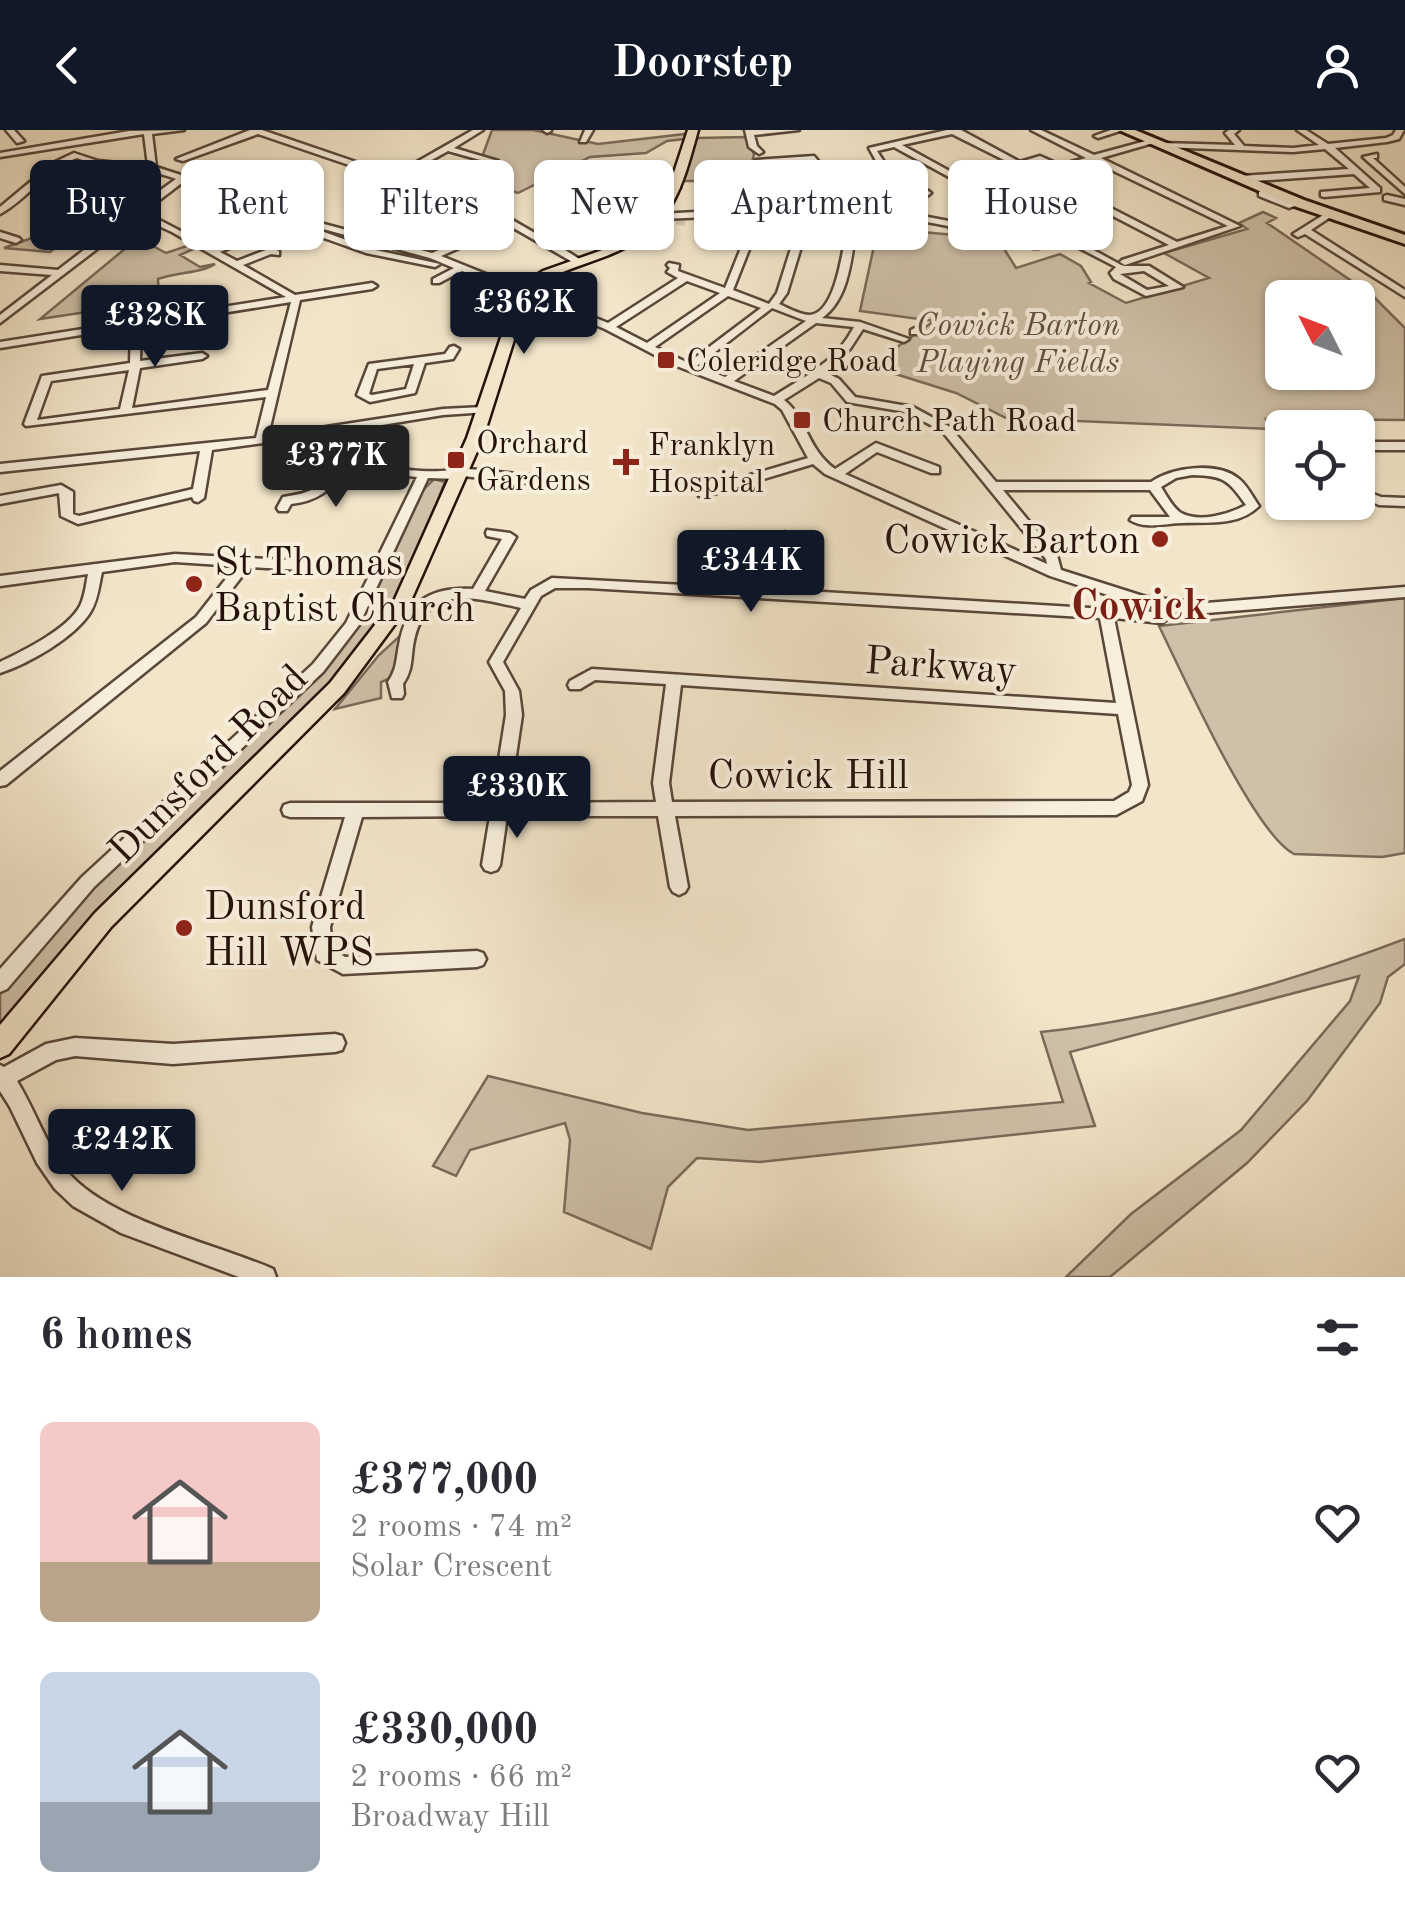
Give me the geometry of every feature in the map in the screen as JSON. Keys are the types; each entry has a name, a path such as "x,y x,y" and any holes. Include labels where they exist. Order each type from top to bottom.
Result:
{"highway":[{"path":"1124,130 1267,190 1405,240"}],"main road":[{"path":"674,192 693,130"},
{"path":"522,291 544,275 612,250"},
{"name":"Dunsford Road","path":"0,1046 103,920 361,662 415,578 484,410 522,291"}],"street":[{"path":"10,130 20,141"},
{"path":"71,130 76,149 89,160"},
{"path":"0,155 76,149 148,131 180,130"},
{"path":"426,160 479,130"},
{"path":"583,140 589,130"},
{"path":"759,152 749,131 795,130"},
{"path":"878,160 872,150 954,130 1010,160"},
{"path":"1034,130 1236,226 1120,267 1117,277 1146,294 1178,287 1146,268 1120,267 1087,250"},
{"path":"1098,136 1124,130"},
{"path":"1234,130 1229,133 1241,147"},
{"path":"1301,130 1330,148 1377,190 1324,194"},
{"path":"148,131 151,160"},
{"path":"180,158 256,131 344,161"},
{"path":"1087,160 1155,143 1330,148 1397,136 1398,152"},
{"path":"894,146 948,174"},
{"path":"447,148 485,160"},
{"path":"0,211 30,191 56,162 76,149"},
{"path":"1374,156 1367,157 1405,191"},
{"path":"786,160 816,160"},
{"path":"1240,179 1356,171"},
{"path":"1387,198 1405,202"},
{"path":"1113,213 1176,245"},
{"path":"1331,214 1301,232 1405,294"},
{"path":"161,224 294,298 297,305 261,441"},
{"path":"324,229 433,256 609,327 689,367 776,400 787,408 815,460 836,474 1055,573 1119,608"},
{"path":"324,234 370,252 460,268"},
{"path":"0,235 16,240"},
{"path":"0,320 87,250"},
{"path":"433,256 447,250"},
{"path":"557,250 579,262"},
{"path":"646,347 729,289 744,250"},
{"path":"689,367 782,293 795,250"},
{"path":"727,381 835,300 846,250"},
{"path":"237,264 271,251 276,253"},
{"path":"672,265 676,267 672,272 814,319 913,333"},
{"path":"0,268 58,273"},
{"path":"436,281 460,268"},
{"path":"609,327 686,277"},
{"path":"0,345 372,286"},
{"path":"516,310 526,303 552,304"},
{"path":"125,412 135,366 136,324"},
{"path":"776,400 852,340 860,324"},
{"path":"420,362 411,391 370,399 364,395 373,366 450,357 454,350"},
{"path":"202,356 46,378 30,424 274,393"},
{"path":"815,372 835,381 851,400 900,407 938,424 995,486 1052,558 1055,573"},
{"path":"389,396 394,420"},
{"path":"0,468 261,441 484,410"},
{"path":"321,431 328,456 342,466 538,480"},
{"path":"0,500 61,489 67,492 66,516 78,520 197,495 208,446"},
{"path":"1375,446 1405,446"},
{"path":"836,474 876,447 934,470"},
{"path":"703,492 815,460"},
{"path":"287,500 323,494 342,466"},
{"path":"995,486 1154,486 1174,473 1221,476 1240,484 1254,506 1244,513 1190,521 1179,517 1154,486"},
{"path":"0,983 88,882 318,668 352,625 424,474"},
{"path":"1375,498 1405,502"},
{"path":"1136,520 1172,522 1179,517"},
{"path":"492,533 510,537 526,533"},
{"path":"782,595 785,536"},
{"path":"476,593 510,537"},
{"path":"0,581 186,558 378,570"},
{"path":"0,780 201,620 246,562"},
{"path":"0,668 80,617 88,605 96,568"},
{"path":"491,865 514,701 496,662 541,588 558,582 1119,608 1162,618 1174,607 1206,608 1405,592"},
{"path":"397,694 395,682 404,671 409,630 420,610 440,594 476,593 528,605"},
{"name":"Cowick Hill","path":"290,810 1116,808 1136,796 1140,785 1125,708 1119,608"},
{"name":"Parkway","path":"576,684 592,674 1125,708"},
{"path":"674,679 661,766 679,887"},
{"path":"355,812 321,927 324,954 343,966 452,954 477,958"},
{"path":"265,1277 118,1220 77,1198 49,1166 2,1076 54,1050 75,1047 173,1054 335,1043"}],"green space":[{"path":"492,130 533,130 598,144 685,134 684,139 667,141 646,153 584,160 534,160 534,185 518,193 514,192 514,160 482,157"},
{"path":"747,137 753,160 694,160 694,181 683,181 697,138"},
{"name":"Cowick Barton Playing Fields","path":"1263,212 1276,218 1267,223 1350,280 1265,280 1265,390 1375,390 1375,298 1405,328 1405,420 1375,420 1375,410 1265,410 1265,429 1006,418 956,393 870,366 934,321 860,311 873,250 928,250 928,233 948,234 948,250 1005,250 1016,268 1060,254 1081,266 1089,283 1126,303 1209,278 1164,253 1247,229 1239,223"},
{"path":"30,239 30,250 53,250 50,252 4,248"},
{"path":"181,248 191,250 180,255 200,267 215,264 158,279 159,301 40,319 123,250 166,253"},
{"path":"434,479 445,482 411,572 344,673 113,894 0,1029 0,992 79,898 333,655 422,491"},
{"path":"1405,598 1405,853 1382,857 1294,854 1259,817 1240,785 1159,626"},
{"path":"402,634 393,677 381,682 381,698 335,709 379,655"},
{"path":"1405,939 1405,964 1388,977 1380,1003 1307,1101 1247,1163 1110,1277 1066,1277 1131,1214 1241,1130 1350,1001 1359,976 1070,1052 1095,1126 760,1162 697,1158 668,1187 651,1249 564,1212 570,1140 565,1123 470,1150 456,1176 433,1166 488,1076 642,1113 748,1130 1063,1102 1041,1032 1132,1018 1226,997"}],"tunnel":[{"path":"680,225 681,220"}],"place":[{"name":"Coleridge Road","path":"666,360"},
{"name":"Church Path Road","path":"802,420"},
{"name":"Orchard Gardens","path":"456,460"},
{"name":"Franklyn Hospital","path":"626,462"},
{"name":"Cowick Barton","path":"1160,539"},
{"name":"St Thomas Baptist Church","path":"194,584"},
{"name":"Dunsford Hill WPS","path":"184,928"}],"district":[{"name":"Cowick","path":"1139,604"}]}
